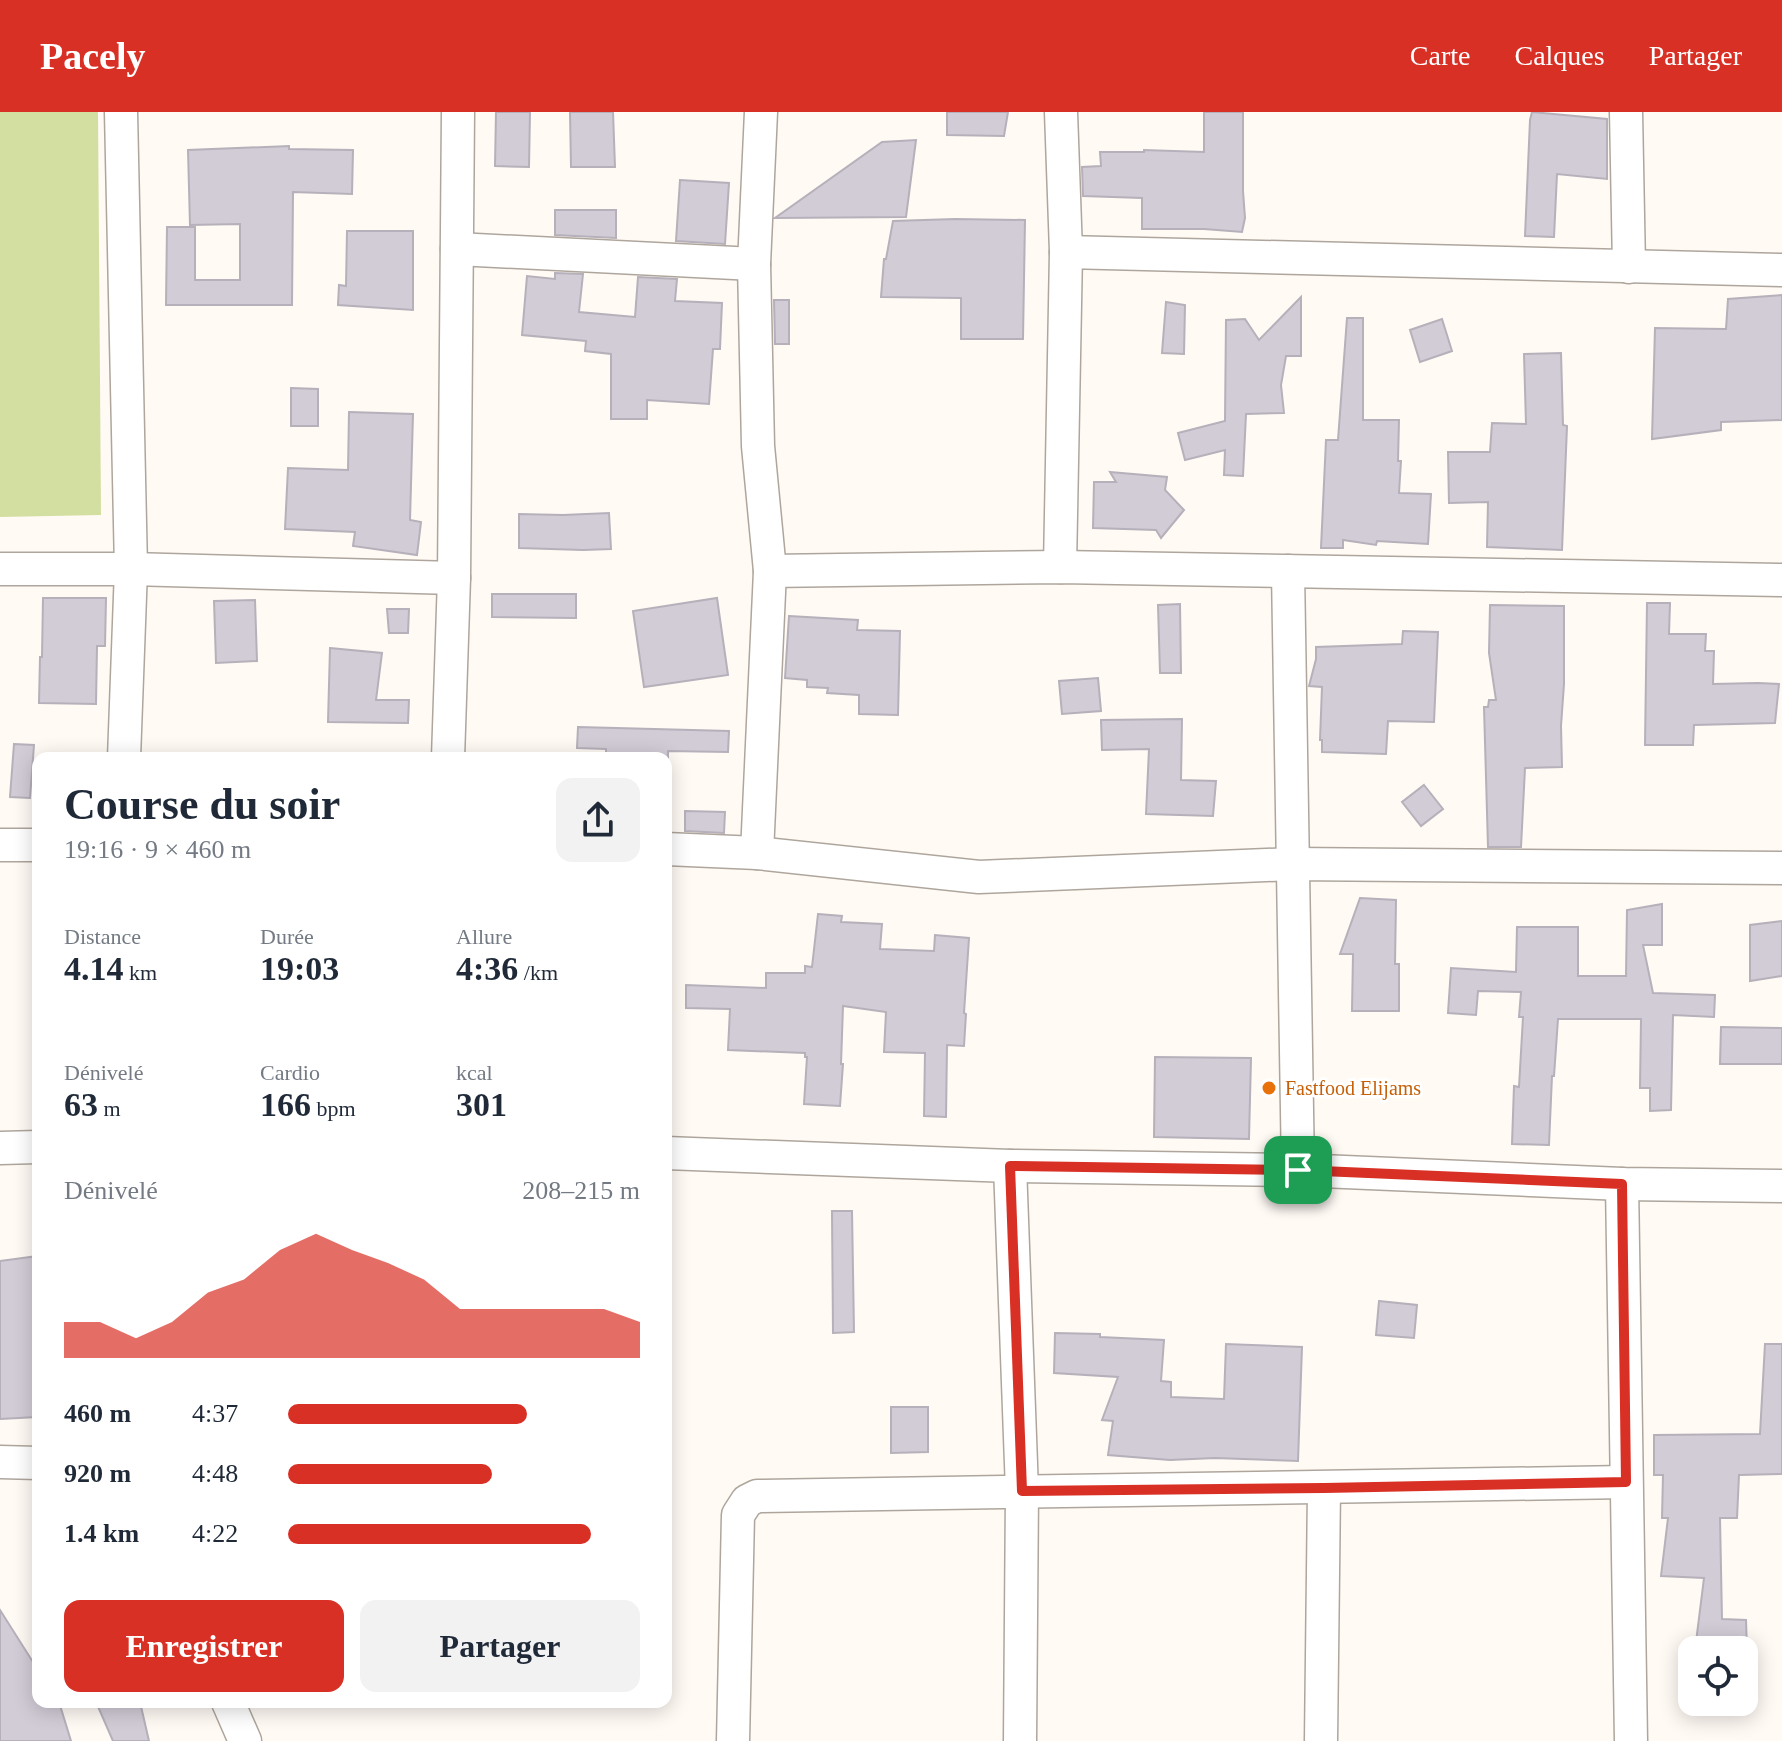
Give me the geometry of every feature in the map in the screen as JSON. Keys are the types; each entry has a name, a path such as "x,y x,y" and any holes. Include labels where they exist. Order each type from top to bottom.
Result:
{"street":[{"path":"121,112 131,569 124,752"},
{"path":"448,752 454,578 458,112"},
{"path":"757,853 770,571 758,446 754,264 761,112"},
{"path":"1060,567 1066,252 1061,112"},
{"path":"1626,112 1629,267"},
{"path":"457,249 754,264"},
{"path":"1066,252 1782,270"},
{"path":"770,571 1060,567 1782,580"},
{"path":"0,569 131,569 454,578"},
{"path":"1288,571 1298,1170"},
{"path":"0,845 32,845"},
{"path":"672,849 757,853 979,877 1292,864 1782,868"},
{"path":"0,1148 32,1147"},
{"path":"672,1153 1010,1166 1298,1170 1622,1184 1782,1186"},
{"path":"1010,1166 1022,1491 1020,1741"},
{"path":"1622,1184 1631,1741"},
{"path":"0,1462 32,1463"},
{"path":"733,1741 738,1515 742,1506 757,1496 1626,1482"},
{"path":"1321,1741 1324,1488"},
{"path":"231,1708 245,1741"}],"green space":[{"path":"0,112 98,112 101,515 0,517"}],"building":[{"path":"496,112 530,112 529,167 495,166"},
{"path":"570,112 613,112 615,167 571,167"},
{"path":"947,112 1008,112 1004,136 947,135"},
{"path":"1204,112 1243,112 1245,218 1242,232 1142,229 1142,198 1083,196 1082,167 1101,166 1100,152 1204,152"},
{"path":"1532,112 1607,119 1607,179 1557,174 1554,237 1525,236"},
{"path":"916,140 906,217 775,218 882,142"},
{"path":"289,146 289,149 353,150 352,194 293,192 292,305 166,305 167,227 195,227 195,280 240,280 240,224 190,225 188,150"},
{"path":"680,180 729,183 725,244 676,241"},
{"path":"555,210 616,210 616,238 555,235"},
{"path":"1025,220 1023,339 961,339 961,298 881,297 884,259 893,221"},
{"path":"347,231 413,231 413,310 338,305 339,285 346,286"},
{"path":"555,273 583,274 579,312 635,317 638,277 677,279 675,301 722,303 720,349 713,349 709,404 647,400 647,419 611,419 611,354 585,351 586,341 522,335 527,276 555,279"},
{"path":"1782,295 1782,420 1721,422 1721,430 1652,439 1655,328 1726,329 1728,299"},
{"path":"1301,297 1301,356 1286,356 1281,385 1284,413 1246,414 1243,476 1224,475 1225,450 1185,460 1178,433 1225,421 1226,320 1245,319 1259,340"},
{"path":"774,300 789,300 789,344 775,344"},
{"path":"1166,302 1185,305 1184,354 1162,353"},
{"path":"1347,318 1363,318 1363,420 1399,420 1399,493 1431,494 1428,544 1377,541 1376,545 1343,540 1343,548 1321,548 1326,440 1338,440"},
{"path":"1442,319 1452,351 1420,362 1410,330"},
{"path":"1561,353 1563,425 1567,426 1562,550 1487,547 1488,502 1449,503 1448,452 1490,452 1492,423 1526,424 1524,354"},
{"path":"291,388 318,389 318,426 291,426"},
{"path":"349,412 413,414 410,520 421,522 417,555 353,546 355,532 285,529 288,468 348,470"},
{"path":"1110,472 1167,477 1165,490 1184,510 1161,538 1156,530 1093,528 1094,482 1116,482"},
{"path":"609,513 611,549 519,548 519,514"},
{"path":"492,594 576,594 576,618 492,617"},
{"path":"43,598 106,598 105,646 97,646 96,704 39,703"},
{"path":"717,598 728,675 644,687 633,611"},
{"path":"255,600 257,661 216,663 214,601"},
{"path":"1647,603 1670,603 1669,634 1706,634 1705,651 1714,651 1713,684 1779,684 1775,723 1694,725 1693,745 1645,745"},
{"path":"1180,604 1181,673 1160,673 1158,605"},
{"path":"1490,605 1564,606 1562,767 1525,768 1521,847 1488,847 1484,707 1488,707 1489,700 1496,700 1489,653"},
{"path":"387,609 409,609 408,633 389,633"},
{"path":"789,616 858,620 857,630 900,631 898,715 859,714 859,695 827,693 828,688 807,687 807,680 785,678"},
{"path":"1403,631 1438,632 1434,722 1388,721 1386,754 1322,752 1322,687 1309,686 1316,647 1402,644"},
{"path":"330,648 382,653 376,700 409,700 408,723 328,722"},
{"path":"1098,678 1101,711 1062,714 1059,681"},
{"path":"1182,719 1181,780 1216,781 1213,816 1146,814 1149,749 1102,750 1101,720"},
{"path":"578,727 729,731 728,752 606,752 606,749 577,748"},
{"path":"14,744 34,745 30,798 10,797"},
{"path":"1424,785 1443,809 1421,826 1402,802"},
{"path":"685,811 725,812 724,833 685,831"},
{"path":"1360,898 1396,900 1395,964 1399,964 1399,1011 1352,1011 1353,954 1340,954"},
{"path":"1662,904 1662,945 1643,945 1653,993 1715,995 1714,1017 1673,1015 1671,1110 1650,1111 1650,1088 1640,1088 1641,1019 1558,1019 1549,1145 1512,1144 1514,1086 1519,1087 1523,1017 1519,1017 1521,992 1478,991 1476,1015 1448,1013 1451,968 1516,972 1517,927 1578,927 1578,976 1626,976 1627,910"},
{"path":"818,914 842,916 841,922 882,924 880,949 934,951 935,935 969,938 964,1046 947,1045 946,1117 924,1116 925,1053 884,1052 886,1012 843,1006 840,1106 804,1104 805,1053 728,1050 730,1009 686,1008 686,985 766,988 766,973 805,973 805,966 812,967"},
{"path":"1782,921 1782,976 1750,981 1750,925"},
{"path":"1721,1027 1782,1028 1782,1064 1720,1064"},
{"path":"1155,1057 1251,1058 1249,1139 1154,1137"},
{"path":"832,1211 852,1211 854,1332 833,1333"},
{"path":"32,1257 32,1417 0,1419 0,1261"},
{"path":"1379,1301 1417,1305 1414,1338 1376,1335"},
{"path":"1055,1333 1164,1340 1161,1381 1171,1382 1171,1397 1224,1399 1226,1344 1302,1347 1298,1461 1170,1460 1108,1455 1113,1421 1102,1420 1118,1377 1054,1373"},
{"path":"1765,1344 1782,1344 1782,1474 1739,1475 1737,1518 1720,1518 1722,1619 1746,1620 1747,1636 1697,1636 1704,1578 1661,1576 1668,1518 1662,1518 1663,1475 1654,1475 1654,1435 1760,1434"},
{"path":"891,1407 928,1407 928,1452 891,1453"},
{"path":"0,1610 32,1661 32,1708 61,1708 71,1741 0,1741"},
{"path":"99,1708 141,1708 149,1741 113,1741"}],"place":[{"name":"Fastfood Elijams","path":"1269,1088"}],"route":[{"path":"1010,1166 1298,1170 1622,1184 1626,1482 1022,1491 1010,1166"}]}
